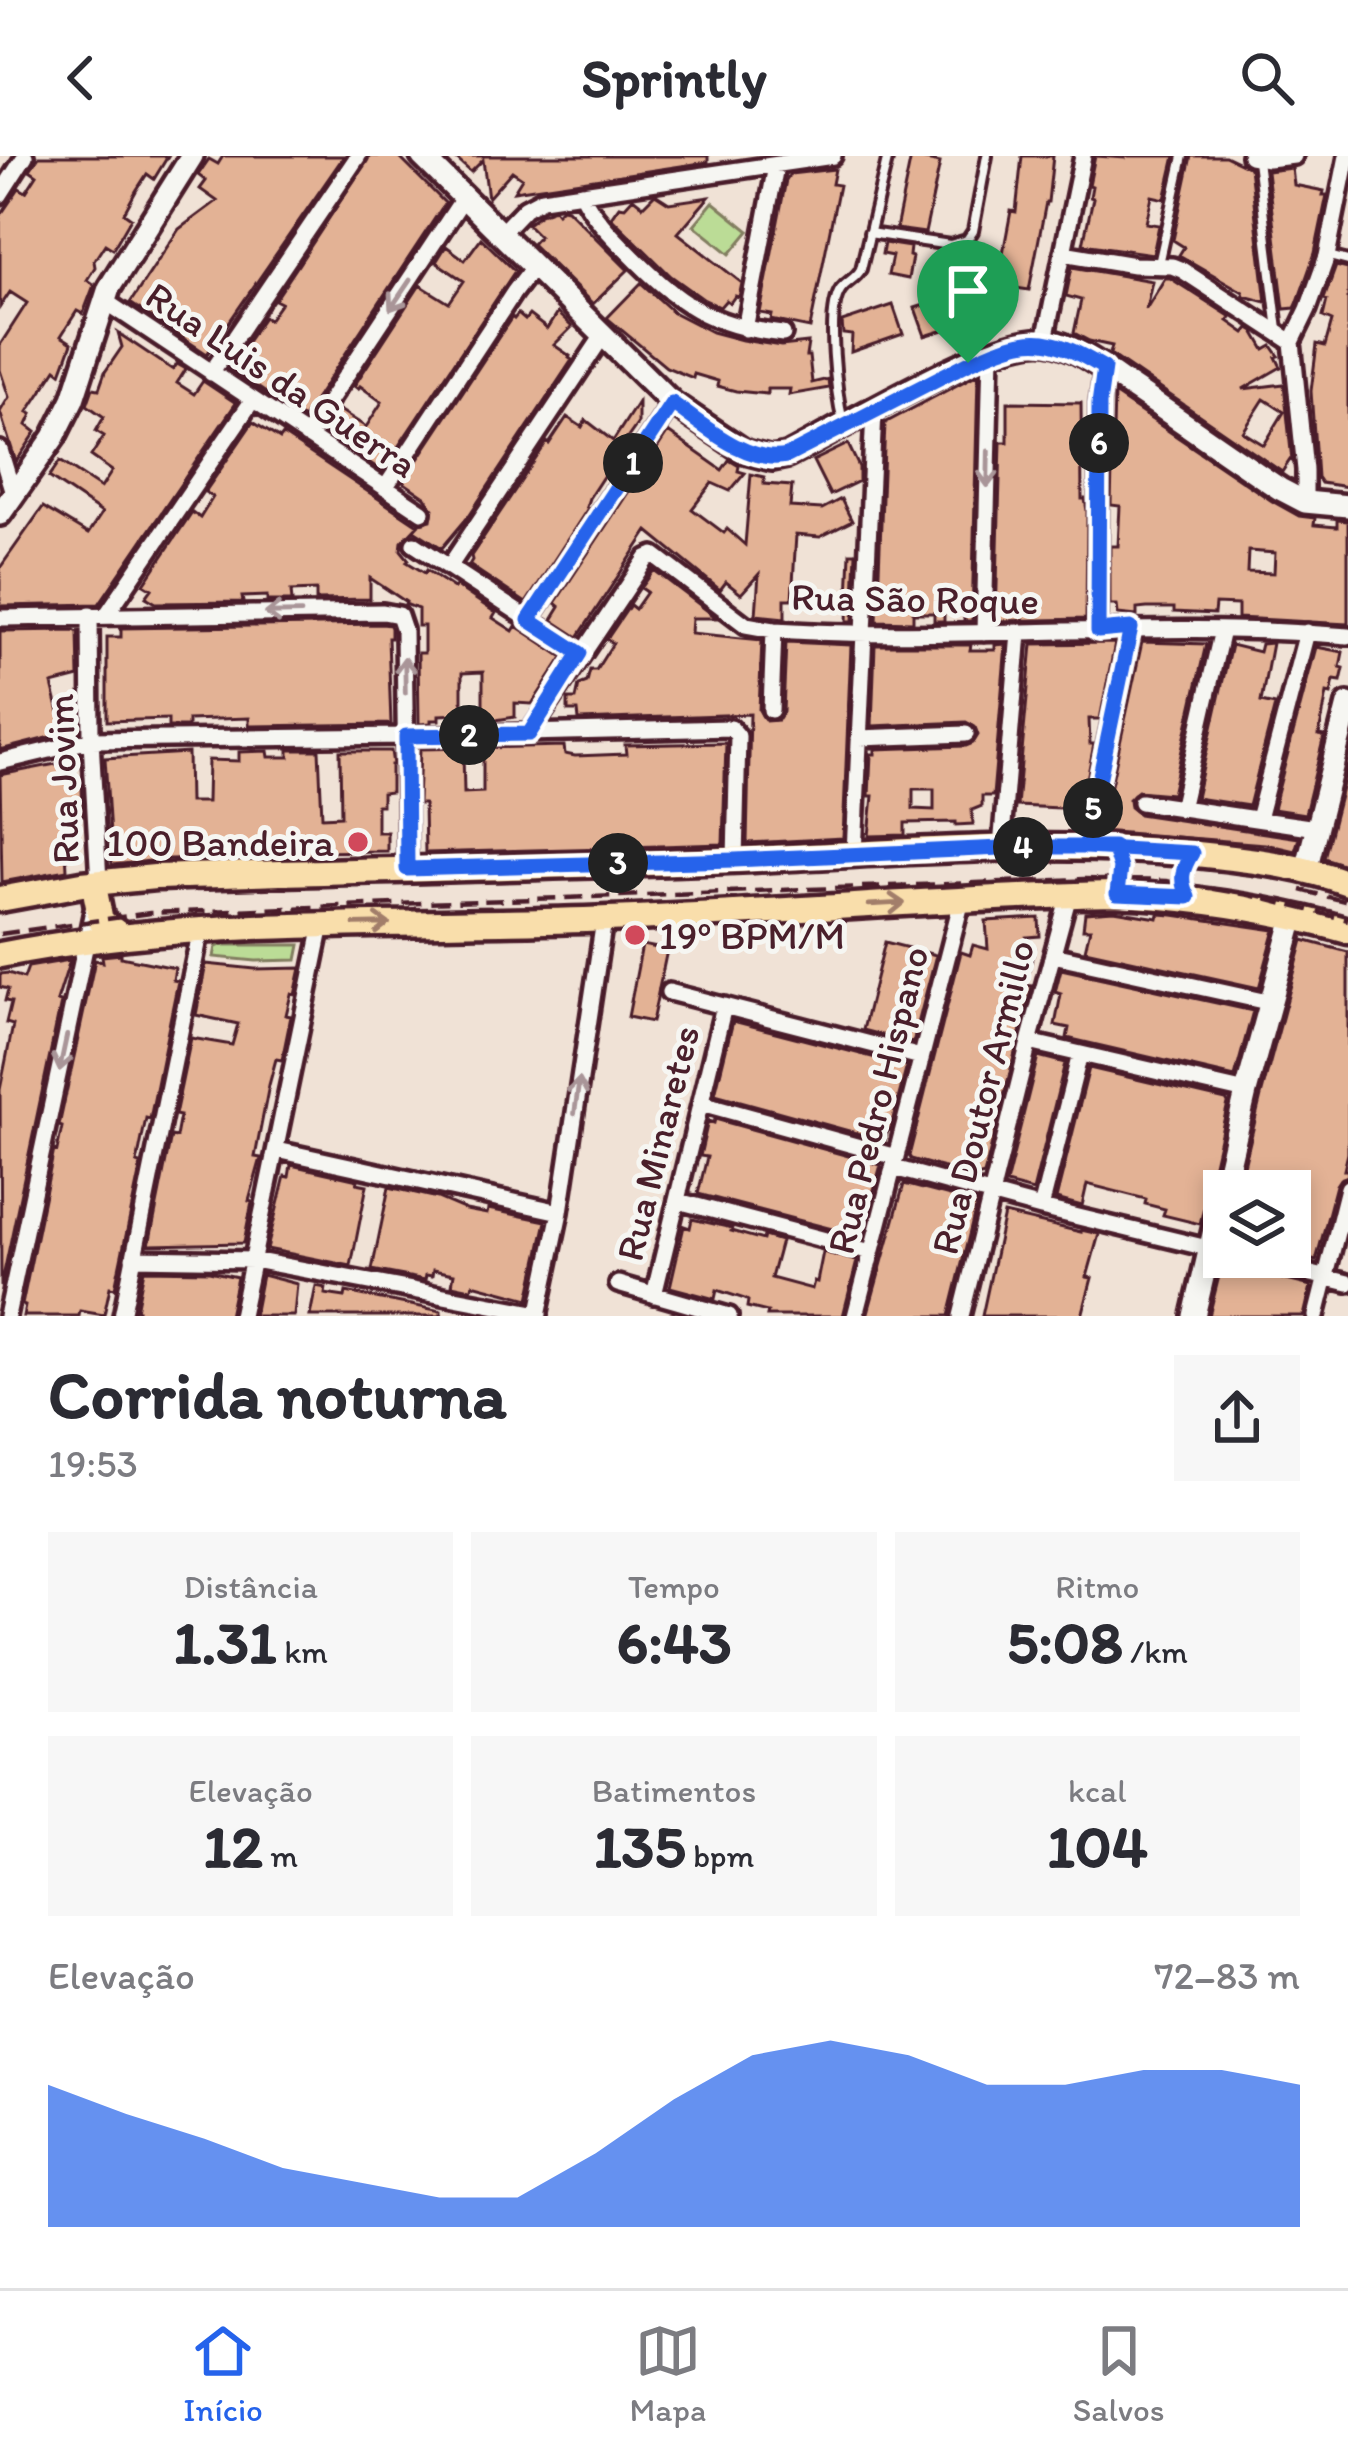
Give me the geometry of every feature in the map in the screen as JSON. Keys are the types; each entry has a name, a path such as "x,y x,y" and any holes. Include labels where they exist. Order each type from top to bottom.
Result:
{"main road":[{"path":"0,514 54,437 73,399 123,262 192,156"},
{"path":"422,156 672,403 745,452 772,459 787,456 991,352 1045,340 1104,368 1280,489 1305,502 1348,506"},
{"path":"1306,870 1343,744 1348,704"},
{"path":"0,899 98,889 155,877 1085,847 1284,864 1348,883"},
{"path":"1113,847 1120,868 1117,894"},
{"path":"1188,897 1181,878 1192,853"},
{"path":"98,889 101,921 121,935"},
{"path":"0,955 86,939 201,928 604,920 1117,894 1188,897 1348,931"},
{"path":"1232,1170 1246,1092 1294,917"},
{"path":"1194,1316 1207,1278"}],"street":[{"path":"0,195 25,156"},
{"path":"211,374 358,156"},
{"path":"501,233 532,202 833,156"},
{"path":"1045,340 1083,156"},
{"path":"1253,157 1294,156"},
{"path":"1305,502 1292,342 1327,256 1347,156"},
{"path":"745,329 776,166"},
{"path":"581,193 599,223 687,306 720,322 783,334"},
{"path":"306,436 464,197"},
{"path":"1063,253 1182,270 1292,342"},
{"path":"385,488 534,266"},
{"name":"Rua Luis da Guerra","path":"105,301 422,512"},
{"path":"449,567 604,334"},
{"path":"984,633 991,352"},
{"path":"1098,631 1099,404 1104,368"},
{"path":"99,615 252,401"},
{"path":"529,620 672,403"},
{"path":"854,854 874,411"},
{"path":"0,450 14,496"},
{"name":"Rua Luis da Guerra","path":"414,544 580,653"},
{"name":"Rua São Roque","path":"529,734 580,653 647,558 655,555 746,625 774,630 1019,633 1131,628 1348,636"},
{"name":"Rua Jovim","path":"5,1310 98,889 91,740 99,615"},
{"path":"0,618 400,615 407,869"},
{"path":"1085,847 1131,628"},
{"path":"771,710 774,630"},
{"path":"1181,809 1222,630"},
{"path":"1258,819 1307,632"},
{"path":"1001,848 1019,633"},
{"path":"0,762 91,740 731,728 738,736 735,860"},
{"path":"859,738 966,734"},
{"path":"1141,802 1316,828"},
{"name":"Rua Doutor Armillo","path":"961,1316 1070,895"},
{"name":"Rua Pedro Hispano","path":"855,1316 962,900"},
{"path":"134,1258 253,1260 539,1315 560,1212 604,920"},
{"path":"241,1316 322,925"},
{"path":"122,1316 201,928"},
{"path":"1052,955 1272,1003"},
{"path":"669,992 921,1057"},
{"name":"Rua Minaretes","path":"654,1295 724,1006"},
{"path":"1029,1042 1246,1092"},
{"path":"1041,1208 1080,1054"},
{"path":"701,1103 991,1194 1203,1248"},
{"path":"277,1150 560,1212"},
{"path":"1316,1316 1348,1188"},
{"path":"678,1202 871,1252"},
{"path":"1311,1273 1348,1283"},
{"path":"618,1284 723,1315"}],"lane":[{"path":"844,427 834,368 836,301 840,290 861,269 888,156"},
{"path":"869,233 950,245 967,240 973,231 987,156"},
{"path":"1159,265 1183,156"},
{"path":"1253,157 1278,330"},
{"path":"1327,256 1348,261"}],"green space":[{"path":"713,202 749,231 730,254 694,225"},
{"path":"221,945 300,945 297,960 256,961 214,957"}],"building":[{"path":"39,156 168,156 154,179 147,174 136,191 124,213 131,218 113,249 105,244 94,261 87,280 94,285 83,314 77,311 61,336 72,343 61,373 56,369 28,412 32,414 27,425 36,432 16,462 0,412 9,397 0,370 0,345 27,303 10,292 0,307 0,216 19,188 26,192 37,175 30,170"},
{"path":"223,156 344,156 207,354 130,303 179,229 217,201 200,189 206,181 198,175 209,159 218,164"},
{"path":"370,156 398,156 445,203 303,418 229,368 264,317 269,320 281,303 275,300"},
{"path":"453,156 708,156 708,162 514,191 522,178 512,171 488,198 483,160 471,172"},
{"path":"1022,156 1053,156 1029,290 997,285 1011,211 1016,212"},
{"path":"1095,156 1175,156 1165,199 1152,196 1146,223 1159,225 1153,254 1083,244 1093,198 1089,185"},
{"path":"1191,156 1225,156 1250,168 1266,302 1244,296 1179,255 1184,247 1173,240"},
{"path":"911,157 940,163 925,233 896,229"},
{"path":"1292,168 1294,185 1327,195 1315,253 1297,304 1284,309 1267,171"},
{"path":"835,169 832,184 839,185 810,328 771,320 772,315 760,313 786,180 790,174"},
{"path":"655,194 669,203 709,197 678,233 742,283 739,297 720,307 703,299 671,276 611,217 633,198 643,206"},
{"path":"562,208 628,270 593,304 532,244 539,236 527,224 540,214"},
{"path":"481,238 515,271 382,471 323,432 338,409 366,427 382,402 354,386 420,285 449,303 464,281 436,262 446,246 465,260"},
{"path":"884,243 910,247 908,279 888,275 892,256 882,254"},
{"path":"1336,266 1348,269 1348,487 1321,483 1317,477 1311,391 1317,344 1325,346 1332,321 1323,317 1324,299"},
{"path":"1072,267 1152,281 1146,309 1165,278 1170,278 1231,317 1228,321 1245,333 1249,328 1254,331 1265,350 1272,346 1281,367 1243,389 1284,384 1292,461 1282,472 1110,354 1112,346 1074,333 1081,300 1066,296","holes":["1264,399 1284,412 1264,445 1243,432"]},
{"path":"641,283 669,310 712,332 781,346 808,343 812,383 828,379 829,388 789,395 790,389 767,389 767,394 736,391 717,386 718,381 694,374 693,378 666,367 607,318"},
{"path":"986,285 996,314 925,336 915,308"},
{"path":"893,305 903,334 851,352 852,335 843,334 842,322"},
{"path":"557,313 572,327 554,345 572,360 468,517 442,548 414,530 431,520 433,508 403,482 512,317 518,314 525,320 529,315 547,329"},
{"path":"118,333 173,370 177,364 186,369 177,383 194,394 203,381 236,403 99,604 0,606 0,568 43,507 88,534 102,513 49,477 60,461 101,488 112,471 91,456 104,436 96,431 104,417 87,405 93,388 99,389 122,347"},
{"path":"978,374 972,621 964,621 964,609 944,610 944,621 934,621 934,613 913,613 913,622 877,621 885,423"},
{"path":"1114,394 1272,501 1299,516 1315,518 1314,525 1337,527 1337,520 1348,521 1348,624 1238,618 1238,605 1215,604 1214,614 1147,608 1137,609 1137,616 1118,614 1117,605 1110,605 1110,546 1118,546 1120,506 1111,505","holes":["1248,551 1275,553 1274,573 1247,572"]},
{"path":"638,402 638,423 619,450 624,454 608,478 604,475 526,603 469,565 567,417 582,427 586,420 613,441"},
{"path":"1008,402 1081,403 1086,619 996,621 1001,442 1008,442"},
{"path":"253,422 280,439 283,435 418,525 402,542 407,562 456,586 496,613 493,618 513,631 516,626 563,657 532,704 515,703 515,717 483,722 483,672 462,673 462,714 439,715 439,720 419,724 418,653 424,653 424,626 418,626 418,609 370,578 370,599 316,600 316,590 291,591 292,601 267,601 267,596 242,597 243,602 156,603 146,597 152,589 144,584 192,512 200,518 213,497 205,492"},
{"path":"668,432 722,470 729,460 745,473 730,491 712,483 692,509 745,545 751,474 764,477 764,484 792,486 790,507 822,509 841,499 852,521 820,537 796,535 792,599 785,599 785,618 756,615 759,574 741,594 726,582 720,590 648,531 578,637 552,620 560,607 555,603"},
{"path":"848,444 859,467 859,481 830,495 813,461"},
{"path":"850,553 856,553 853,621 847,621"},
{"path":"654,570 717,618 692,618 691,633 762,640 759,710 766,721 778,720 783,712 786,642 851,645 843,838 747,843 750,714 579,720 578,711 568,711 568,699 576,699 579,685 587,682 590,670 596,670 613,643 607,639 630,605 635,609 647,592 641,588"},
{"path":"382,624 391,628 391,724 249,726 249,718 188,720 188,727 168,727 168,719 107,721 107,637 121,637 121,628"},
{"path":"0,631 78,632 79,677 52,684 63,729 54,731 55,736 0,750"},
{"path":"1142,642 1206,644 1172,794 1138,791 1129,799 1130,807 1139,814 1299,838 1295,851 1265,844 1101,831"},
{"path":"1115,643 1100,719 1089,719 1090,744 1094,744 1081,809 1017,806 1032,644"},
{"path":"1272,643 1261,702 1275,705 1249,806 1196,798 1231,645 1259,652 1261,644"},
{"path":"1006,644 993,796 982,796 982,806 972,810 973,824 905,823 905,835 869,836 871,754 875,749 966,746 978,735 966,722 872,726 875,645 971,645 970,650 995,650 995,645","holes":["913,789 934,789 934,810 913,809"]},
{"path":"1316,647 1343,652 1341,681 1334,680 1331,694 1327,693 1319,735 1324,736 1305,814 1273,809"},
{"path":"726,743 723,844 627,847 627,837 606,838 607,848 425,853 424,804 418,804 420,749 470,748 463,753 464,793 483,792 483,748 564,746 565,754 575,756 626,754 625,745"},
{"path":"289,750 319,750 322,817 341,816 340,751 391,751 391,792 382,793 382,805 377,805 377,832 387,832 387,851 112,865 105,758 188,753 189,802 207,802 208,760 239,761 239,752 268,751 269,757 289,757"},
{"path":"66,762 70,787 82,785 83,815 78,816 80,829 65,832 67,870 2,882 0,775"},
{"path":"1348,765 1348,866 1324,858"},
{"path":"1114,911 1275,930 1259,988 1085,950 1090,929 1083,929 1085,913"},
{"path":"1039,918 1040,936 1027,937 1035,948 1025,985 1032,986 984,1175 911,1159 961,952 970,955 973,945 988,949 986,921"},
{"path":"1303,940 1348,952 1348,1153 1344,1170 1348,1176 1336,1185 1316,1261 1311,1260 1311,1170 1243,1170"},
{"path":"885,942 936,955 913,1043 863,1030"},
{"path":"642,945 667,950 652,1022 628,1017"},
{"path":"121,954 175,968 173,980 178,981 150,1119 146,1118 115,1288 110,1287 104,1315 80,1311 79,1316 23,1316 95,960 103,962 102,956"},
{"path":"70,960 57,1001 61,1002 1,1287 0,1090 13,1025 6,1023 11,1002 5,1001 8,989 0,987 0,974 24,978 28,967"},
{"path":"206,964 301,968 286,1015 291,1016 282,1060 276,1059 269,1085 244,1243 149,1245 171,1136 176,1137 180,1116 175,1115 191,1038 232,1045 238,1024 196,1015"},
{"path":"1061,969 1253,1011 1235,1077 1067,1038 1069,1028 1055,1025"},
{"path":"733,1021 907,1066 885,1141 715,1094"},
{"path":"1038,1056 1065,1063 1033,1191 1006,1184"},
{"path":"1089,1068 1228,1103 1212,1170 1203,1170 1200,1224 1163,1215 1165,1209 1145,1204 1146,1199 1087,1184 1082,1206 1056,1199"},
{"path":"715,1119 881,1165 862,1233 698,1194 707,1157 700,1156 708,1121"},
{"path":"291,1165 367,1185 351,1266 267,1249"},
{"path":"904,1184 977,1203 949,1316 867,1316"},
{"path":"389,1187 466,1210 487,1214 488,1209 546,1221 529,1299 473,1284 471,1289 452,1285 454,1274 433,1270 425,1280 372,1270"},
{"path":"1004,1214 1099,1234 1082,1316 982,1316"},
{"path":"692,1219 781,1241 771,1278 812,1289 823,1252 857,1261 843,1316 767,1316 768,1312 747,1307 745,1299 717,1290 715,1299 670,1287 684,1226 690,1228"},
{"path":"144,1270 209,1271 237,1277 229,1316 137,1316"},
{"path":"262,1275 297,1284 294,1316 254,1316"},
{"path":"1218,1278 1279,1278 1311,1286 1304,1316 1209,1316"},
{"path":"316,1286 326,1288 325,1294 345,1297 346,1292 441,1311 441,1316 310,1316"}],"railway":[{"path":"0,934 150,913 1084,879 1166,881 1249,895 1348,920"},
{"path":"1301,890 1348,902"}],"place":[{"name":"100 Bandeira","path":"358,842"},
{"name":"19º BPM/M","path":"635,935"}],"route":[{"path":"968,363 787,456 772,459 745,452 672,403 529,620 580,653 529,734 406,736 407,869 1113,847 1120,868 1117,894 1188,897 1181,878 1192,853 1113,847 1085,847 1131,628 1098,631 1099,404 1104,368 1045,340 1006,346 968,363"}]}
